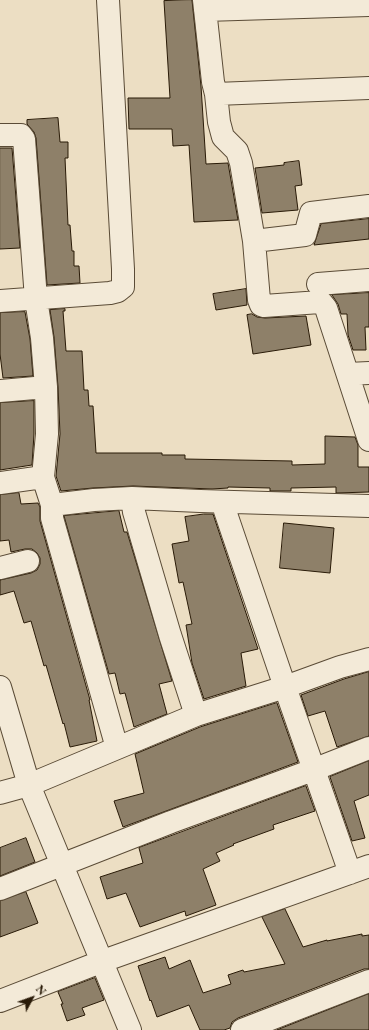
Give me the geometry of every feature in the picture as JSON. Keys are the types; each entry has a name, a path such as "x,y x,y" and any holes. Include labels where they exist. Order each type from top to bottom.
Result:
{"street":[{"path":"0,301 110,293 118,292 123,287 123,261 108,0"},
{"path":"369,5 204,5 219,122 223,137 236,151 241,163 254,241 260,305 264,306 316,285 369,280"},
{"path":"216,94 369,88"},
{"path":"0,136 23,135 24,139 36,299 42,338 46,387 47,434 43,477 52,505 52,518 117,748"},
{"path":"254,241 305,235 311,214 369,206"},
{"path":"316,285 322,303 326,308 369,440"},
{"path":"348,374 369,373"},
{"path":"0,391 46,387"},
{"path":"0,483 43,477"},
{"path":"52,505 94,500 132,498 369,506"},
{"path":"132,498 134,512 170,634 196,715"},
{"path":"0,1001 103,961 359,870 313,770 222,502"},
{"path":"0,568 28,561"},
{"path":"0,793 29,785 196,715 285,687 340,667 369,659"},
{"path":"0,686 29,785 103,961 130,1030"},
{"path":"0,889 171,822 369,748"},
{"path":"242,1030 369,981"}],"building":[{"path":"192,0 201,86 206,164 228,163 238,220 194,222 189,145 173,146 172,129 129,129 128,98 170,98 164,1"},
{"path":"58,118 60,142 68,142 68,158 65,158 68,225 70,225 72,251 74,251 74,266 79,266 80,283 47,285 36,138 34,132 27,124 27,120"},
{"path":"0,148 12,148 20,248 0,249"},
{"path":"299,161 302,185 295,186 298,210 262,213 255,168 284,165 284,163"},
{"path":"369,219 369,239 314,245 321,224"},
{"path":"246,289 247,305 216,310 213,294"},
{"path":"369,293 369,327 365,327 366,350 353,350 348,335 347,314 341,314 338,304 332,295"},
{"path":"65,309 65,311 63,311 66,351 82,351 84,390 88,390 89,406 93,406 96,453 162,453 162,455 185,455 185,459 292,461 292,465 325,464 325,436 355,437 358,445 358,467 369,467 369,492 336,493 336,487 291,488 291,491 270,491 270,488 228,487 212,489 133,486 61,491 56,476 60,434 54,337 50,310"},
{"path":"25,312 30,339 33,376 3,378 0,354 0,313"},
{"path":"252,314 257,317 265,318 306,316 311,345 253,354 247,315"},
{"path":"34,401 32,465 0,470 0,403"},
{"path":"19,493 21,504 38,503 40,507 40,521 90,700 97,741 70,747 64,723 63,724 46,665 44,666 31,621 24,623 14,591 0,595 0,580 31,573 37,570 40,564 40,558 32,549 11,552 9,540 0,541 0,495"},
{"path":"119,511 124,532 127,532 172,681 159,684 167,714 134,727 125,693 120,694 115,673 109,674 64,516"},
{"path":"213,514 258,649 241,653 246,686 204,699 192,663 186,625 192,624 183,582 179,583 172,544 189,541 185,517"},
{"path":"284,523 334,528 330,573 280,568"},
{"path":"369,672 369,736 337,747 325,711 308,716 301,695 344,679"},
{"path":"277,703 298,762 123,827 114,801 144,793 135,754 200,727"},
{"path":"369,761 369,795 354,801 365,838 352,841 330,777"},
{"path":"306,786 315,811 273,825 274,829 233,844 234,845 216,853 220,861 203,869 216,905 186,916 185,911 140,927 126,893 107,899 100,877 143,863 139,848"},
{"path":"26,838 35,862 0,876 0,848"},
{"path":"26,892 38,923 0,937 0,901"},
{"path":"285,909 303,947 327,940 362,934 362,936 369,935 369,969 364,969 238,1018 232,1022 230,1028 224,1030 200,1030 189,1005 157,1017 138,966 165,957 169,969 190,960 203,993 231,984 228,975 243,970 244,972 285,964 262,917"},
{"path":"95,978 104,1000 82,1008 85,1015 67,1021 61,1004 63,1004 58,992"},
{"path":"369,994 369,1030 277,1030"}]}
